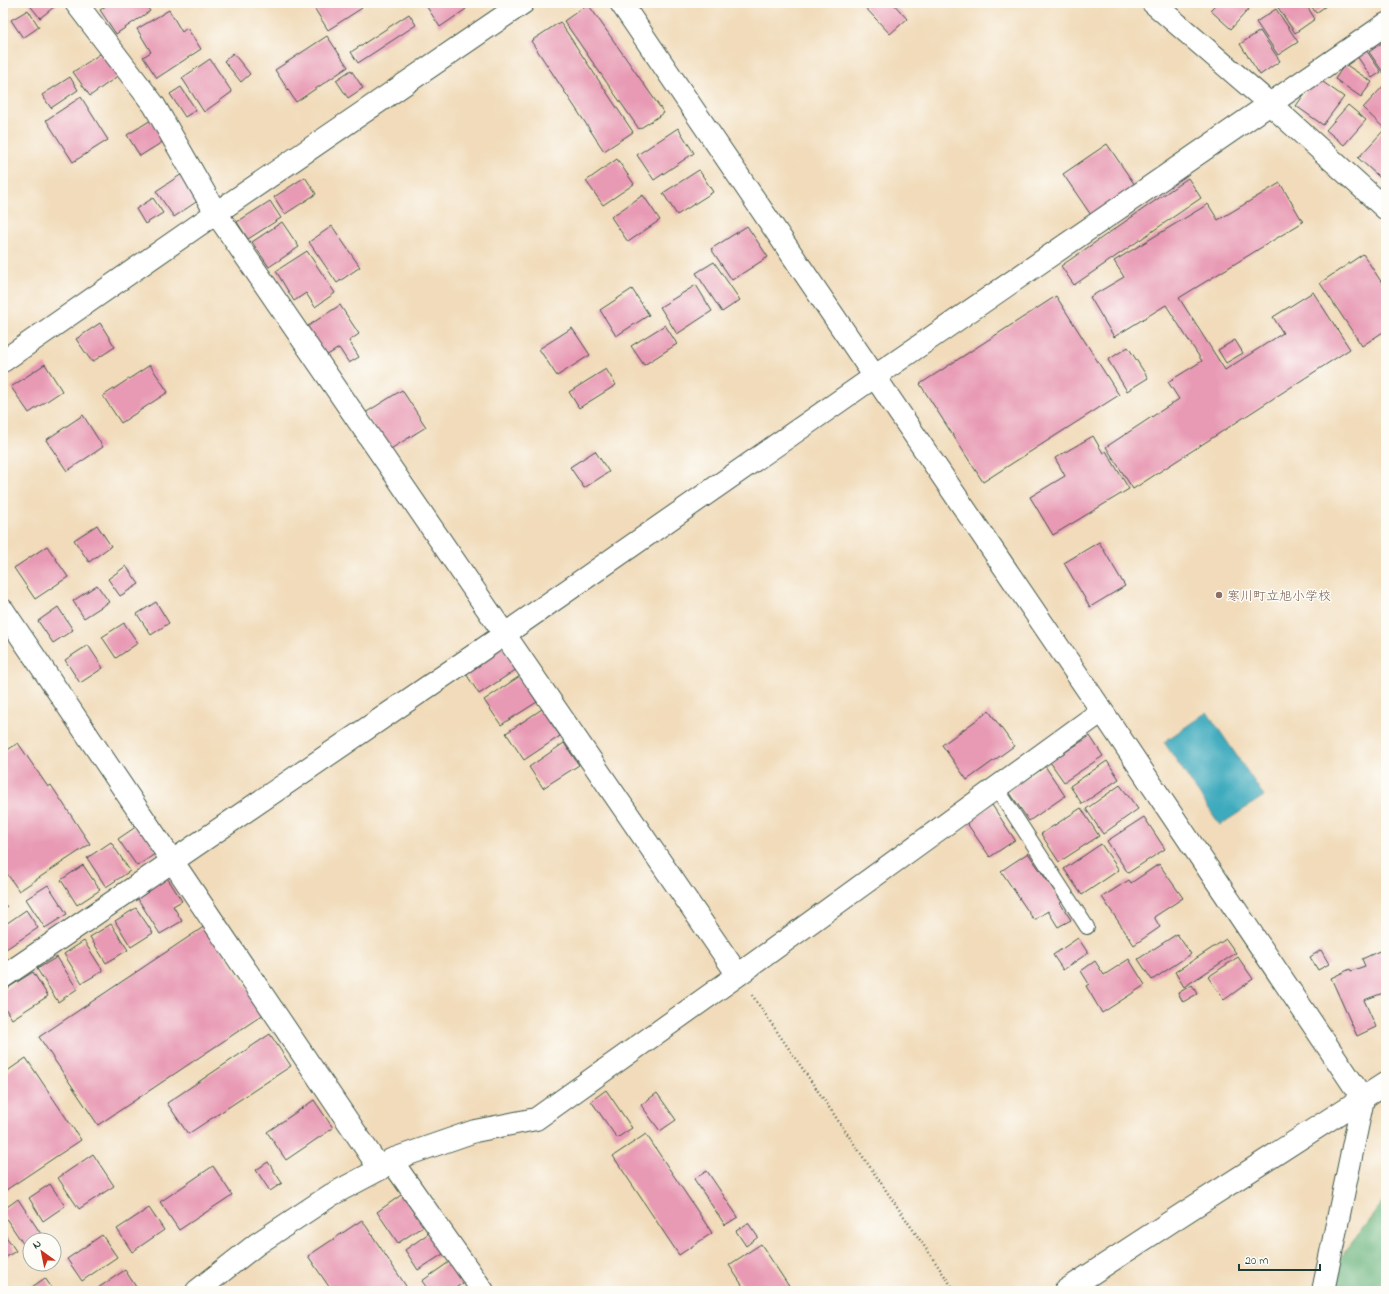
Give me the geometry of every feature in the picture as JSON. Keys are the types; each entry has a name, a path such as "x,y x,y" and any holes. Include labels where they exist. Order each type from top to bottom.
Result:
{"street":[{"path":"76,3 154,105 216,213 738,975"},
{"path":"3,361 523,3"},
{"path":"621,3 1102,711 1363,1099 1323,1291"},
{"path":"1153,3 1271,104 1386,210"},
{"path":"3,977 505,634 874,376 1386,24"},
{"path":"3,610 173,861 386,1165 483,1291"},
{"path":"197,1291 257,1244 331,1195 386,1165 475,1131 536,1119 738,975 1102,711"},
{"path":"1065,1291 1386,1083"}],"lane":[{"path":"996,787 1087,927"}],"path":[{"path":"738,975 955,1291"}],"green space":[{"path":"1386,1198 1386,1291 1315,1291"}],"water":[{"path":"1207,712 1264,796 1220,825 1164,742"}],"building":[{"path":"28,3 59,3 40,18"},
{"path":"110,3 144,3 150,11 116,34 100,10"},
{"path":"311,3 358,3 362,8 328,30"},
{"path":"462,3 466,9 440,27 425,4"},
{"path":"861,3 893,3 907,19 890,34"},
{"path":"1217,3 1254,3 1231,29 1210,10"},
{"path":"1275,3 1305,3 1315,19 1295,33"},
{"path":"1309,3 1330,3 1316,13"},
{"path":"588,4 664,113 639,129 564,21"},
{"path":"1276,9 1298,42 1278,55 1256,22"},
{"path":"28,10 39,27 23,38 11,20"},
{"path":"169,10 182,32 187,28 201,49 157,78 143,57 151,52 137,29"},
{"path":"409,14 416,25 358,63 351,52"},
{"path":"560,22 633,132 604,151 531,41"},
{"path":"1260,31 1280,61 1260,75 1240,44"},
{"path":"327,36 348,67 296,102 275,70"},
{"path":"1386,40 1386,74 1385,75 1369,52"},
{"path":"1366,50 1381,72 1372,78 1357,56"},
{"path":"103,52 119,75 90,96 73,72"},
{"path":"233,53 250,74 241,82 224,61"},
{"path":"210,59 232,92 204,112 182,78"},
{"path":"1345,64 1372,82 1361,97 1335,79"},
{"path":"351,70 363,88 348,98 336,80"},
{"path":"70,77 78,90 51,108 42,95"},
{"path":"1316,77 1344,97 1323,125 1296,106"},
{"path":"1386,83 1386,130 1363,108"},
{"path":"181,87 196,110 185,117 170,94"},
{"path":"81,97 108,140 73,162 46,120"},
{"path":"1348,105 1366,120 1344,145 1326,130"},
{"path":"151,120 164,141 140,156 127,135"},
{"path":"678,128 694,153 654,180 637,155"},
{"path":"1383,131 1386,133 1386,183 1358,158"},
{"path":"1107,144 1137,188 1093,218 1063,174"},
{"path":"617,159 634,184 603,205 586,181"},
{"path":"699,170 713,192 677,215 663,193"},
{"path":"182,174 199,200 174,217 156,191"},
{"path":"305,177 316,194 285,214 274,197"},
{"path":"1188,178 1201,198 1074,285 1061,266"},
{"path":"1280,183 1303,222 1179,298 1225,370 1283,333 1273,317 1313,292 1350,349 1133,489 1106,447 1179,399 1168,382 1202,361 1166,305 1114,337 1090,297 1124,277 1114,261 1208,204 1218,220"},
{"path":"643,195 660,220 628,242 611,217"},
{"path":"153,198 163,213 145,224 136,209"},
{"path":"270,201 281,218 248,239 237,222"},
{"path":"282,222 299,247 269,267 252,242"},
{"path":"332,226 360,267 337,283 309,242"},
{"path":"747,226 768,257 732,280 711,249"},
{"path":"307,251 335,293 315,307 306,293 294,301 276,271"},
{"path":"1363,254 1386,289 1386,330 1362,346 1320,283"},
{"path":"714,262 740,300 722,312 696,273"},
{"path":"696,285 712,311 677,334 660,307"},
{"path":"632,289 649,315 616,336 600,310"},
{"path":"1056,296 1119,395 983,482 920,384"},
{"path":"340,305 359,334 349,341 359,357 349,363 339,348 324,357 305,328"},
{"path":"100,323 115,347 92,362 76,339"},
{"path":"665,325 677,344 644,365 631,346"},
{"path":"572,328 590,355 557,376 539,349"},
{"path":"1235,340 1243,353 1226,363 1218,350"},
{"path":"1128,347 1148,378 1127,391 1108,360"},
{"path":"45,364 62,391 29,413 11,387"},
{"path":"150,365 168,392 121,423 103,396"},
{"path":"606,369 616,385 579,408 569,392"},
{"path":"402,390 426,427 389,450 365,413"},
{"path":"83,415 103,447 67,471 46,440"},
{"path":"1093,436 1103,453 1106,451 1129,489 1053,535 1030,497 1065,476 1055,458"},
{"path":"595,451 609,472 584,488 570,467"},
{"path":"97,525 111,546 89,562 74,540"},
{"path":"1099,542 1125,586 1090,607 1064,563"},
{"path":"47,546 68,577 35,599 14,568"},
{"path":"126,566 139,584 120,596 108,579"},
{"path":"97,585 109,602 84,618 73,601"},
{"path":"156,602 169,623 151,635 137,614"},
{"path":"58,607 73,630 53,643 38,621"},
{"path":"124,623 138,643 116,658 102,637"},
{"path":"88,645 103,668 80,683 65,660"},
{"path":"501,645 517,669 479,694 463,669"},
{"path":"520,676 537,702 501,725 484,700"},
{"path":"542,709 560,736 524,760 506,733"},
{"path":"989,711 1014,746 967,780 942,745"},
{"path":"1090,736 1103,756 1064,782 1050,762"},
{"path":"18,743 48,787 51,785 90,844 19,891 3,868 3,753"},
{"path":"564,743 579,765 543,788 529,767"},
{"path":"1107,761 1119,779 1082,804 1070,786"},
{"path":"1045,766 1065,796 1029,821 1008,790"},
{"path":"1120,785 1138,809 1103,834 1086,809"},
{"path":"992,805 1015,840 990,857 966,822"},
{"path":"1081,808 1099,836 1059,862 1041,834"},
{"path":"1144,817 1165,849 1128,873 1107,841"},
{"path":"140,824 158,852 137,866 118,839"},
{"path":"111,842 130,871 106,887 87,858"},
{"path":"1101,844 1119,870 1082,895 1064,869"},
{"path":"1028,853 1062,902 1060,903 1071,920 1058,927 1048,911 1034,920 1001,871"},
{"path":"1159,864 1183,898 1154,917 1160,927 1134,945 1102,897 1129,880 1131,883"},
{"path":"83,865 100,890 77,905 61,880"},
{"path":"166,876 182,901 173,906 182,921 160,934 136,896"},
{"path":"48,885 67,914 45,928 26,899"},
{"path":"3,902 7,907 3,910"},
{"path":"136,908 153,933 131,947 115,921"},
{"path":"26,910 38,928 3,951 3,926"},
{"path":"111,924 128,950 106,963 90,937"},
{"path":"205,926 264,1014 98,1125 39,1037"},
{"path":"1177,934 1191,954 1152,980 1138,959"},
{"path":"1078,938 1088,953 1063,970 1053,955"},
{"path":"1226,939 1236,953 1184,987 1175,972"},
{"path":"84,941 103,971 82,983 64,954"},
{"path":"1386,948 1386,992 1364,1000 1376,1027 1357,1036 1331,978 1350,969 1351,971 1365,966 1362,959"},
{"path":"1321,950 1329,964 1318,970 1310,957"},
{"path":"57,957 77,989 58,1002 37,969"},
{"path":"1238,957 1253,979 1224,1000 1208,977"},
{"path":"1129,959 1145,985 1102,1013 1086,986 1089,984 1081,971 1095,961 1104,975"},
{"path":"33,972 48,996 12,1019 3,1005 3,991"},
{"path":"1192,985 1197,994 1183,1002 1178,993"},
{"path":"270,1034 291,1066 188,1134 167,1103"},
{"path":"26,1058 81,1140 3,1192 3,1074"},
{"path":"606,1090 632,1128 617,1138 591,1101"},
{"path":"657,1093 676,1120 660,1131 641,1105"},
{"path":"314,1100 333,1128 286,1160 267,1132"},
{"path":"646,1134 712,1233 679,1255 613,1156"},
{"path":"93,1154 114,1186 79,1209 58,1178"},
{"path":"268,1162 282,1183 270,1191 256,1170"},
{"path":"213,1166 232,1195 179,1230 160,1202"},
{"path":"707,1171 738,1217 725,1225 694,1179"},
{"path":"50,1184 65,1206 43,1221 29,1198"},
{"path":"404,1193 425,1225 398,1243 377,1212"},
{"path":"18,1199 40,1232 22,1232 22,1242 3,1214 3,1210"},
{"path":"149,1208 164,1230 132,1252 117,1229"},
{"path":"362,1220 406,1286 398,1291 332,1291 308,1256"},
{"path":"748,1223 758,1237 746,1246 736,1231"},
{"path":"432,1231 446,1252 418,1270 405,1250"},
{"path":"3,1232 16,1251 3,1259"},
{"path":"102,1235 117,1257 82,1281 67,1259"},
{"path":"761,1244 792,1291 746,1291 729,1265"},
{"path":"452,1260 466,1281 451,1291 429,1291 422,1281"},
{"path":"125,1270 138,1290 100,1291 98,1288"},
{"path":"45,1278 54,1291 26,1291"}],"place":[{"name":"寒川町立旭小学校","path":"1219,595"}]}
